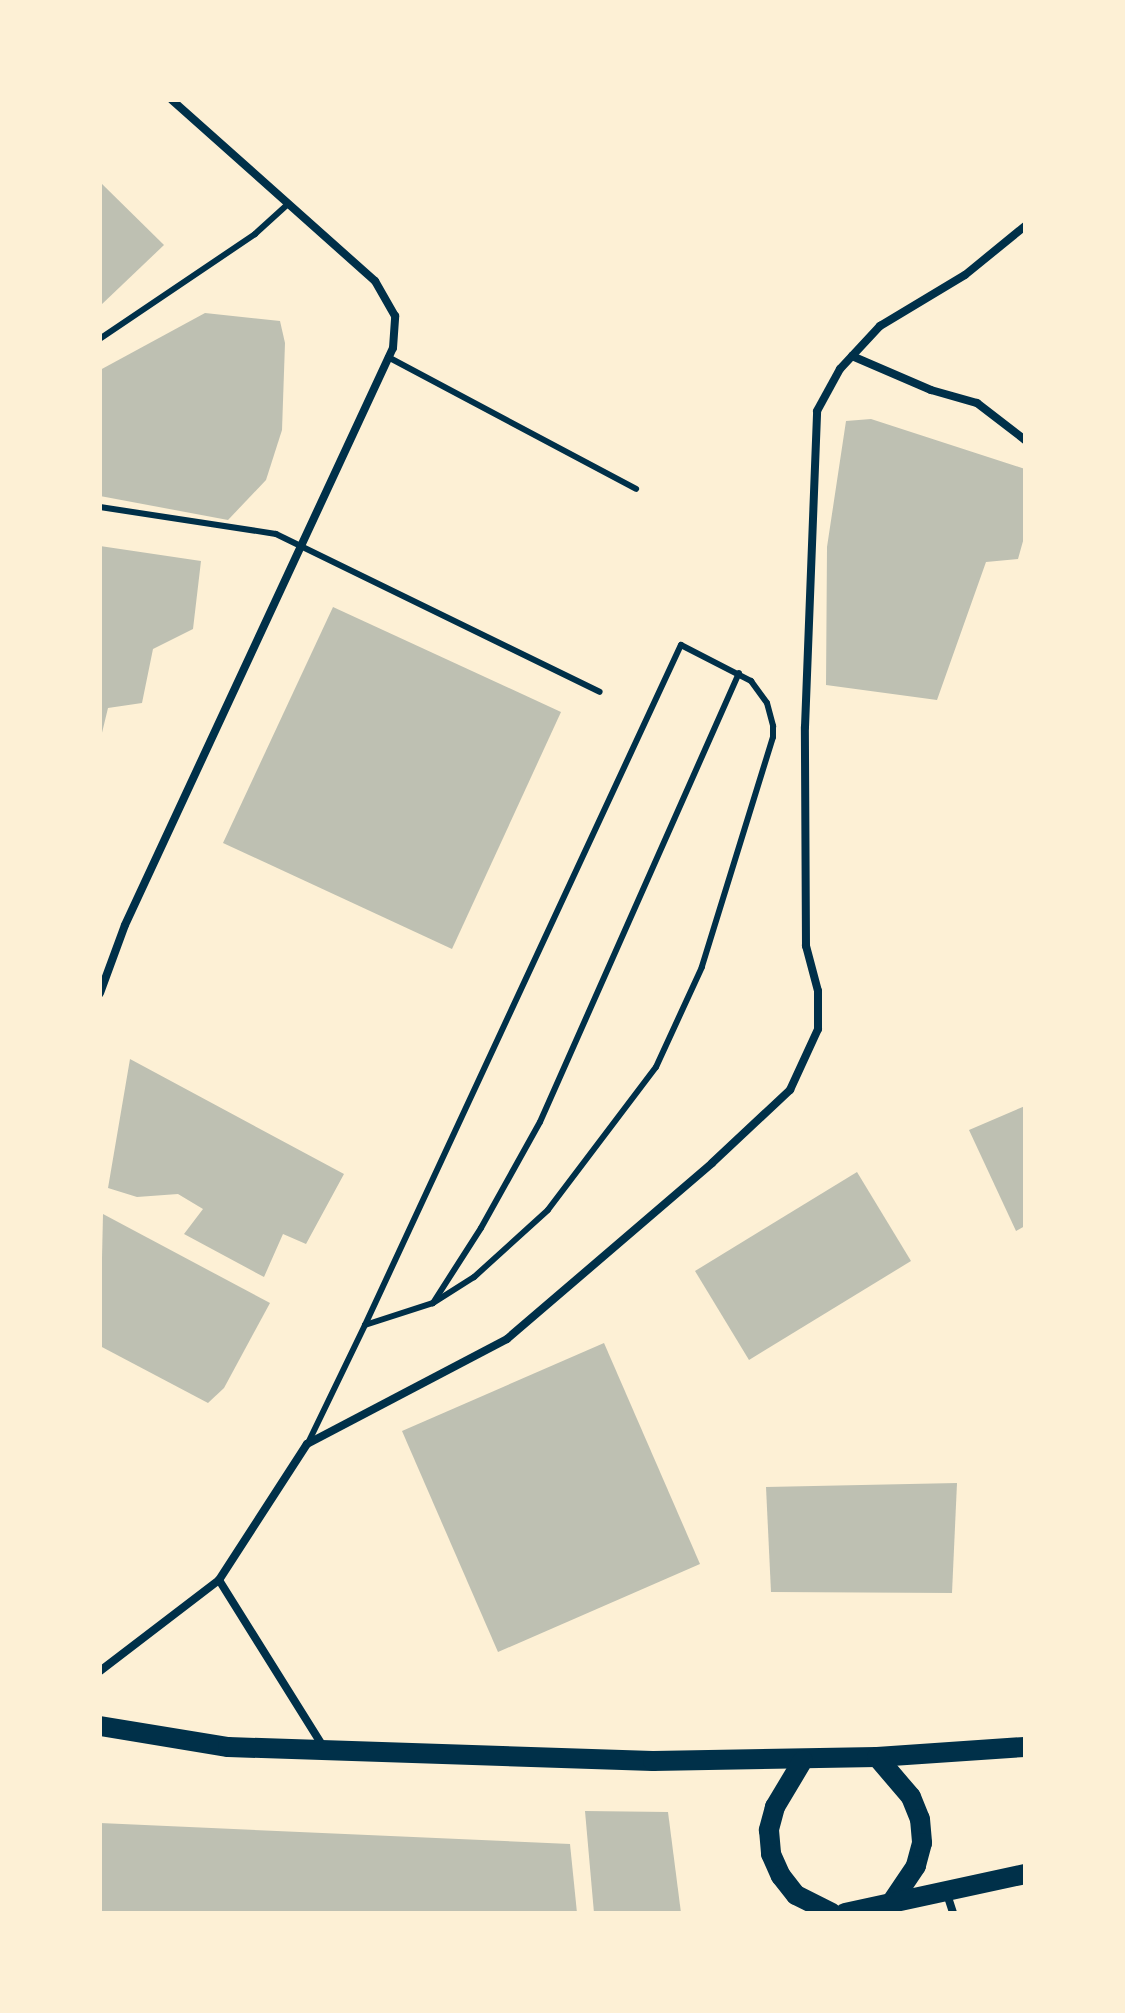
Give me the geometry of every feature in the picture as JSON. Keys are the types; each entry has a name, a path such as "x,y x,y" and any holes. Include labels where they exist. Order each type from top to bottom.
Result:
{"main road":[{"path":"100,1726 228,1747 653,1761 803,1760 1025,1747"},
{"path":"877,1757 911,1797 920,1819 922,1843 916,1866 891,1903"},
{"path":"803,1760 775,1807 769,1830 771,1854 781,1876 796,1895 832,1913"},
{"path":"845,1913 1025,1874"}],"street":[{"path":"100,993 125,925 393,348 395,316 375,281 172,100"},
{"path":"100,1671 219,1580 307,1444 507,1339 712,1163 790,1090 818,1029 818,991 806,946 805,727 817,411 840,369 880,326 965,275 1025,226"},
{"path":"852,356 931,390 977,403 1025,440"},
{"path":"219,1580 327,1752"},
{"path":"946,1890 953,1913"}],"lane":[{"path":"101,338 255,234 288,204"},
{"path":"388,357 636,489"},
{"path":"100,507 276,534 302,544 600,692"},
{"path":"307,1444 681,645 739,673 767,703 773,737 702,967 656,1067 548,1210 474,1277 433,1303 365,1325"},
{"path":"433,1303 481,1228 540,1122 739,673"}],"building":[{"path":"100,182 164,245 100,306"},
{"path":"205,313 280,321 285,343 282,430 266,480 228,520 100,496 100,370"},
{"path":"871,419 1025,469 1025,534 1018,559 986,562 937,700 826,685 827,547 846,421"},
{"path":"100,546 201,561 193,629 153,649 142,703 108,708 101,737"},
{"path":"333,607 561,712 452,949 223,843"},
{"path":"130,1059 344,1174 306,1244 283,1234 264,1277 184,1234 203,1209 178,1194 137,1197 108,1188"},
{"path":"1025,1106 1025,1226 1016,1231 969,1130"},
{"path":"857,1172 911,1261 749,1360 695,1271"},
{"path":"103,1214 270,1303 224,1388 208,1403 100,1346"},
{"path":"604,1343 700,1564 498,1652 402,1431"},
{"path":"957,1483 952,1593 771,1592 766,1487"},
{"path":"585,1811 668,1812 681,1913 594,1913"},
{"path":"100,1823 570,1844 577,1913 100,1913"}]}
